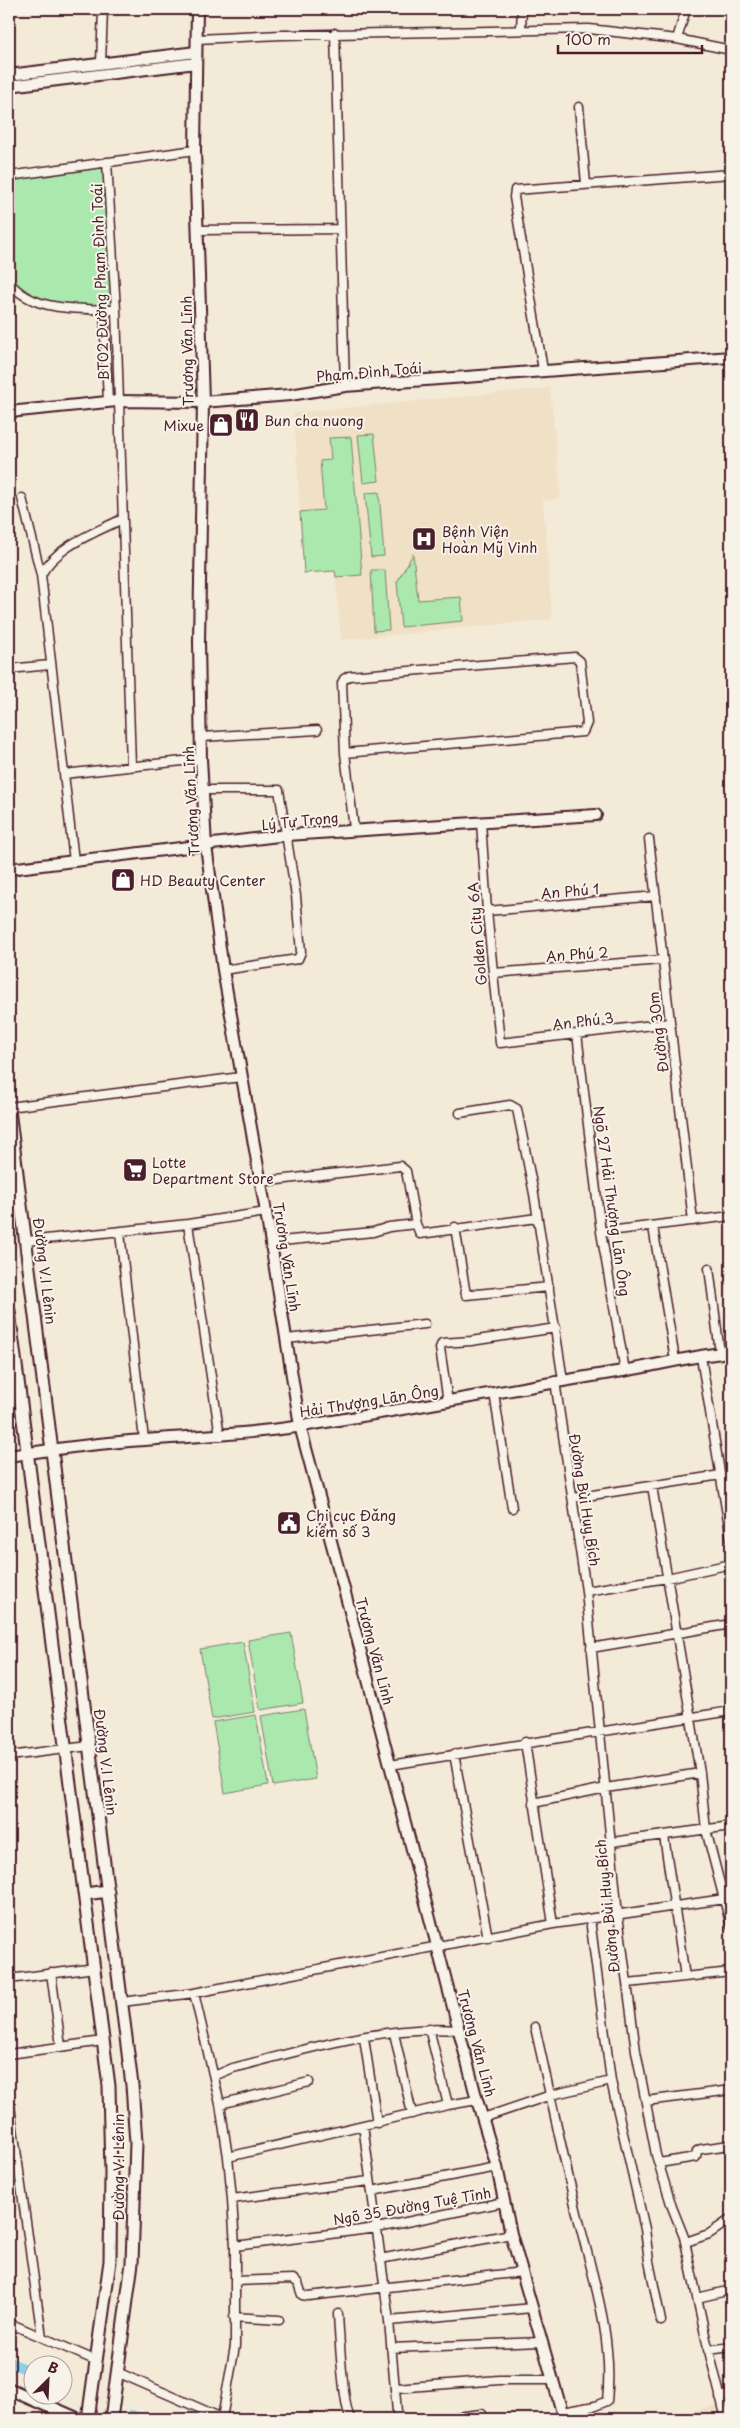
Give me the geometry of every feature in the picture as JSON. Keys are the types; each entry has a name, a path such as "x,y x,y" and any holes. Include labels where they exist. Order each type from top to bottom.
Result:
{"main road":[{"name":"Đường V.I Lênin","path":"9,1109 132,2085 136,2143 132,2263 111,2419"},
{"name":"Đường V.I Lênin","path":"9,1311 109,2086 111,2173 110,2261 88,2419"},
{"path":"85,1894 108,1891"},
{"path":"9,2389 78,2419"}],"street":[{"path":"101,63 103,9"},
{"name":"Trương Văn Lĩnh","path":"197,9 195,150 202,402 199,642 201,759 206,846 224,970 266,1212 300,1426 477,2100 497,2167 511,2234 563,2416"},
{"path":"521,30 522,9"},
{"path":"677,38 686,9"},
{"path":"197,39 590,29 677,38 731,50"},
{"path":"335,34 345,386"},
{"path":"9,75 196,52"},
{"path":"9,86 196,63"},
{"path":"579,107 586,184"},
{"path":"9,176 195,150"},
{"name":"BT02 Đường Phạm Đình Toái","path":"107,162 116,310 112,401"},
{"path":"543,370 514,194 518,189 731,174"},
{"path":"198,230 340,229"},
{"path":"9,282 26,298 41,304 116,310"},
{"name":"BT02 Đường Phạm Đình Toái","path":"104,309 112,401"},
{"name":"Phạm Đình Toái","path":"9,412 112,401 202,402 290,395 345,386 731,356"},
{"path":"112,401 122,518 131,766"},
{"path":"22,498 41,575 74,861"},
{"path":"41,575 49,562 62,552 122,518"},
{"path":"345,752 582,732 587,723 580,661 575,657 346,677 342,683 345,752 354,830"},
{"path":"9,669 50,665"},
{"path":"202,737 317,730"},
{"path":"64,774 201,759"},
{"path":"204,790 279,790 297,904 300,957 296,960 279,960 224,970"},
{"name":"Lý Tự Trọng","path":"9,869 286,835 596,814"},
{"name":"Golden City 6A","path":"482,822 487,911 500,1043"},
{"name":"Đường 30m","path":"649,839 694,1221"},
{"name":"An Phú 1","path":"487,911 656,896"},
{"name":"An Phú 2","path":"493,973 662,960"},
{"name":"An Phú 3","path":"500,1043 670,1023"},
{"name":"Ngõ 27 Hải Thượng Lãn Ông","path":"577,1034 601,1232 625,1371"},
{"path":"9,1109 242,1077"},
{"name":"Đường Bùi Huy Bích","path":"460,1113 510,1104 516,1107 556,1328 559,1380 586,1590 599,1732 612,1842 618,1914 628,1983 628,1998 659,2163 672,2207 686,2242 708,2350 726,2419"},
{"path":"260,1182 402,1167 406,1171 418,1231 424,1234 455,1227 537,1218"},
{"path":"26,1241 188,1224 266,1212"},
{"path":"601,1232 731,1216"},
{"path":"188,1224 220,1436"},
{"path":"270,1242 373,1232 416,1224"},
{"path":"455,1227 466,1295 550,1287"},
{"path":"653,1227 675,1360"},
{"path":"120,1232 144,1440"},
{"path":"709,1268 720,1353"},
{"path":"286,1339 425,1324"},
{"path":"448,1402 440,1348 442,1343 471,1341 556,1328"},
{"name":"Hải Thượng Lãn Ông","path":"9,1456 52,1449 144,1440 220,1436 300,1426 448,1402 559,1380 625,1371 675,1360 731,1352"},
{"path":"701,1357 731,1539"},
{"path":"494,1393 512,1508"},
{"path":"573,1498 721,1475"},
{"path":"652,1486 700,1773 706,1830 724,1899 729,1911 731,1926"},
{"path":"586,1590 667,1578 731,1564"},
{"path":"592,1648 731,1624"},
{"path":"390,1765 525,1742 731,1711"},
{"path":"525,1742 553,1924"},
{"path":"9,1756 89,1746"},
{"path":"454,1754 488,1938"},
{"path":"533,1803 606,1788 700,1773"},
{"path":"612,1842 731,1826"},
{"path":"664,1836 673,1907 685,1977"},
{"path":"122,2002 194,1993 553,1924 724,1899"},
{"path":"590,1919 611,2081 645,2229 649,2261 661,2321"},
{"path":"9,1979 95,1968"},
{"path":"628,1983 653,1978 731,1972"},
{"path":"52,1973 61,2046"},
{"path":"117,2372 223,2419 235,2346 235,2246 232,2199 220,2104 194,1993"},
{"path":"535,2027 555,2121 601,2300 607,2367 607,2401 563,2416"},
{"path":"214,2076 242,2066 364,2038 429,2028 459,2030"},
{"path":"429,2028 448,2105"},
{"path":"394,2033 412,2114"},
{"path":"364,2038 377,2123"},
{"path":"9,2054 103,2041"},
{"path":"483,2118 551,2095 611,2081"},
{"path":"220,2104 309,2082"},
{"path":"646,2101 731,2090"},
{"path":"9,2099 11,2130 42,2337"},
{"path":"228,2156 477,2100"},
{"path":"362,2125 385,2288 397,2412 400,2419"},
{"path":"659,2163 696,2157 697,2151 701,2148 730,2145"},
{"path":"372,2190 497,2167"},
{"path":"232,2199 369,2181"},
{"name":"Ngõ 35 Đường Tuệ Tĩnh","path":"235,2246 377,2228 504,2202"},
{"path":"686,2242 709,2234 731,2219"},
{"path":"380,2259 511,2234"},
{"path":"235,2281 293,2279 298,2283 302,2295 308,2296 523,2272"},
{"path":"697,2298 731,2290"},
{"path":"389,2321 532,2308"},
{"path":"338,2314 344,2388 348,2415 351,2419"},
{"path":"234,2317 279,2320"},
{"path":"9,2323 97,2361"},
{"path":"391,2348 542,2342"},
{"path":"708,2350 731,2347"},
{"path":"396,2388 500,2380 553,2380"},
{"path":"720,2397 731,2394"},
{"path":"440,2419 482,2414"}],"shaded area":[{"name":"Bệnh Viện Hoàn Mỹ Vinh","path":"550,388 561,498 543,500 552,619 341,640 335,571 304,573 294,413"},
{"path":"717,2405 720,2419 662,2419"}],"green space":[{"path":"107,162 116,310 48,305 9,282 9,176"},
{"path":"374,434 379,481 363,483 358,435"},
{"path":"351,437 362,575 336,577 335,571 304,573 300,512 324,510 320,461 331,460 329,438"},
{"path":"379,492 384,556 371,557 365,493"},
{"path":"413,554 418,600 461,597 463,621 401,627 397,582"},
{"path":"371,570 385,570 389,630 374,631"},
{"path":"291,1633 303,1703 260,1710 248,1640"},
{"path":"243,1642 255,1712 212,1719 200,1649"},
{"path":"304,1709 316,1779 273,1786 261,1716"},
{"path":"256,1715 268,1785 225,1793 213,1722"}],"waterway":[{"path":"9,2362 22,2368"},
{"path":"132,2415 141,2419"}],"place":[{"name":"Bun cha nuong","path":"247,420"},
{"name":"Mixue","path":"221,425"},
{"name":"Bệnh Viện Hoàn Mỹ Vinh","path":"424,539"},
{"name":"HD Beauty Center","path":"123,880"},
{"name":"Lotte Department Store","path":"135,1170"},
{"name":"Chi cục Đăng kiểm số 3","path":"289,1523"}]}
